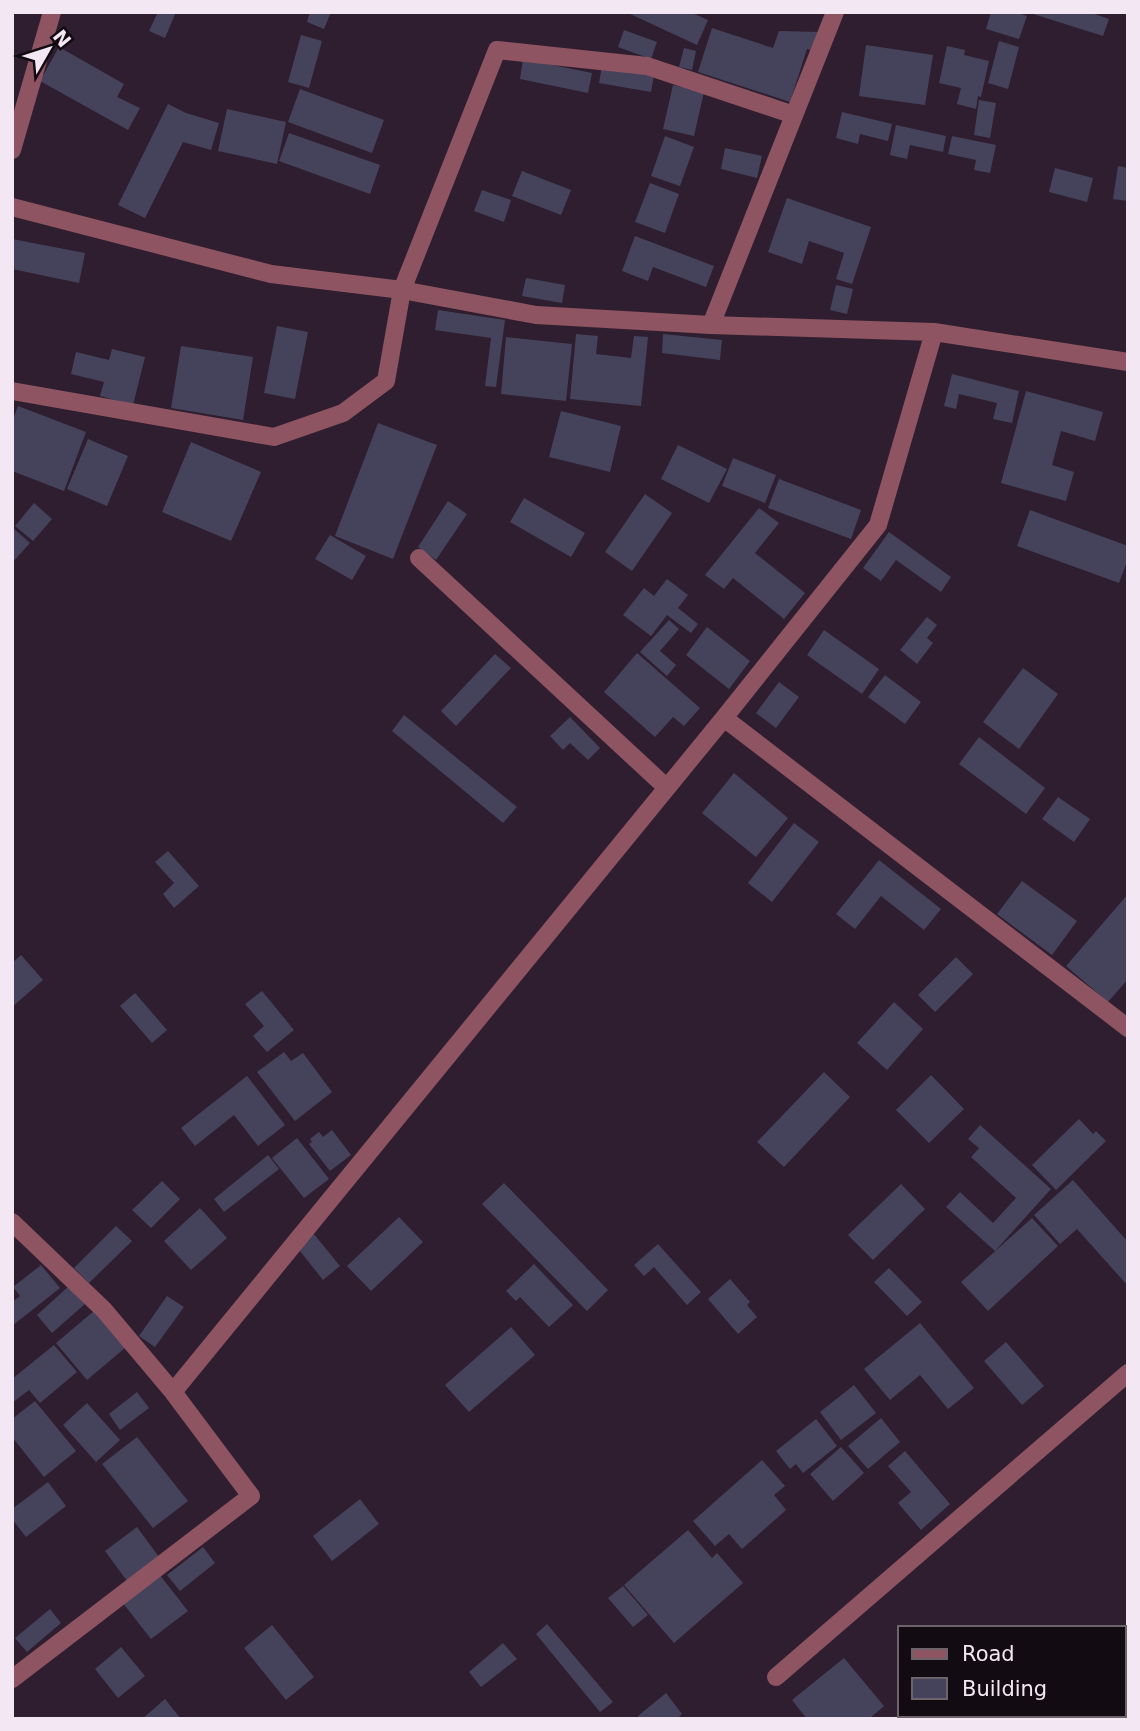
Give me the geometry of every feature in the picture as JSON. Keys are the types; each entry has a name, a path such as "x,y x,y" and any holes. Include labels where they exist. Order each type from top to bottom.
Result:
{"street":[{"path":"12,150 52,12"},
{"path":"711,325 835,12"},
{"path":"12,391 274,437 343,413 386,381 402,290 497,50 647,66 794,115"},
{"path":"12,207 271,274 402,290 536,315 711,325 934,332 1128,362"},
{"path":"173,1392 724,718 878,525 934,332"},
{"path":"419,558 667,788"},
{"path":"724,718 1128,1028"},
{"path":"12,1222 104,1310 173,1392 251,1496 12,1679"},
{"path":"776,1676 1128,1373"}],"building":[{"path":"158,12 176,12 165,38 149,31"},
{"path":"310,12 331,12 324,29 307,22"},
{"path":"626,12 690,12 708,20 697,45"},
{"path":"991,12 1016,12 1027,16 1019,39 986,29"},
{"path":"1089,12 1109,19 1103,36 1030,13"},
{"path":"712,28 773,48 779,31 820,32 814,51 807,49 790,102 698,72"},
{"path":"624,30 657,42 651,59 618,47"},
{"path":"301,35 322,41 309,88 288,82"},
{"path":"999,41 1019,47 1008,89 988,83"},
{"path":"866,45 933,55 925,105 859,96"},
{"path":"947,46 965,50 964,55 989,61 976,109 957,104 961,88 939,83"},
{"path":"59,47 124,84 117,97 140,108 128,130 40,81"},
{"path":"684,48 696,51 692,70 679,67"},
{"path":"523,59 592,73 588,93 520,79"},
{"path":"602,66 654,75 651,92 599,83"},
{"path":"673,85 704,92 694,136 663,129"},
{"path":"300,89 384,120 372,153 288,122"},
{"path":"979,100 996,103 990,138 974,135"},
{"path":"168,104 186,113 219,123 211,150 183,142 145,218 118,205"},
{"path":"227,109 286,122 277,164 218,151"},
{"path":"842,112 892,124 888,141 860,134 858,144 836,138"},
{"path":"896,125 946,136 943,152 910,145 907,159 890,155"},
{"path":"289,133 380,165 370,194 279,161"},
{"path":"665,136 694,147 680,186 651,176"},
{"path":"952,136 996,145 990,173 974,170 976,160 948,154"},
{"path":"725,148 762,156 757,178 721,169"},
{"path":"1118,166 1128,168 1128,201 1113,199"},
{"path":"1055,168 1093,178 1087,202 1049,192"},
{"path":"522,171 571,190 561,215 512,196"},
{"path":"650,183 679,194 665,233 635,222"},
{"path":"482,190 511,200 504,222 474,211"},
{"path":"787,198 871,227 852,284 836,279 844,253 809,241 802,264 768,252"},
{"path":"635,236 714,266 706,287 653,267 648,281 622,271"},
{"path":"12,239 85,253 79,283 12,269"},
{"path":"526,278 565,285 562,303 522,296"},
{"path":"836,285 853,289 847,314 830,310"},
{"path":"438,310 505,320 496,387 485,386 491,338 435,330"},
{"path":"277,326 308,332 295,399 264,393"},
{"path":"576,334 598,336 596,354 631,358 634,336 648,337 641,406 570,399"},
{"path":"663,334 722,340 720,360 662,353"},
{"path":"506,337 572,344 566,401 501,394"},
{"path":"181,346 253,357 243,420 171,408"},
{"path":"112,349 145,357 133,405 100,396 104,382 71,374 76,352 109,360"},
{"path":"952,374 1019,391 1012,423 993,419 997,403 959,394 956,409 944,406"},
{"path":"1026,391 1103,412 1095,441 1061,431 1052,465 1074,472 1066,501 1001,483"},
{"path":"18,406 86,432 64,491 12,471 12,422"},
{"path":"561,411 621,426 610,472 549,457"},
{"path":"378,423 437,445 393,559 335,536"},
{"path":"88,439 128,456 107,506 67,489"},
{"path":"191,442 261,472 231,541 162,512"},
{"path":"678,445 727,469 709,503 661,479"},
{"path":"733,458 776,475 765,503 722,486"},
{"path":"779,479 861,510 851,539 768,508"},
{"path":"645,494 672,513 632,571 605,552"},
{"path":"524,498 585,533 571,557 510,522"},
{"path":"448,501 467,514 436,560 418,547"},
{"path":"34,503 52,519 33,541 15,526"},
{"path":"759,508 779,523 755,553 805,593 784,619 733,578 724,589 705,575"},
{"path":"1030,510 1128,546 1128,559 1119,583 1017,546"},
{"path":"12,527 30,543 12,563"},
{"path":"889,532 951,577 941,592 896,560 881,581 863,568"},
{"path":"330,535 366,556 352,580 315,559"},
{"path":"667,579 688,595 678,608 698,624 691,633 667,615 651,636 623,615 644,588 654,596"},
{"path":"927,617 937,625 927,638 933,643 917,664 900,650"},
{"path":"669,620 679,629 660,651 676,665 667,676 640,652"},
{"path":"707,627 750,661 729,689 686,655"},
{"path":"824,630 879,669 862,694 807,655"},
{"path":"637,653 700,708 684,726 673,717 655,737 604,692"},
{"path":"495,654 511,668 456,726 441,711"},
{"path":"1023,668 1058,694 1019,749 983,722"},
{"path":"885,675 921,702 905,724 868,697"},
{"path":"779,682 799,697 776,728 756,713"},
{"path":"404,715 517,807 503,823 392,731"},
{"path":"570,717 600,748 588,760 570,743 563,750 550,736"},
{"path":"979,737 1045,788 1026,814 959,764"},
{"path":"734,773 788,818 756,857 702,813"},
{"path":"1058,797 1090,819 1074,842 1042,819"},
{"path":"794,823 819,842 772,902 748,883"},
{"path":"168,851 199,886 174,908 163,894 174,883 155,862"},
{"path":"879,860 941,909 924,930 881,896 855,929 836,914"},
{"path":"1022,881 1077,921 1052,955 997,914"},
{"path":"1128,894 1128,979 1108,1002 1066,966"},
{"path":"21,955 43,980 12,1007 12,963"},
{"path":"956,957 973,974 935,1012 918,995"},
{"path":"262,991 294,1030 267,1052 253,1036 264,1026 245,1004"},
{"path":"135,993 167,1030 152,1043 120,1006"},
{"path":"894,1002 923,1029 887,1070 857,1043"},
{"path":"284,1052 291,1061 303,1053 332,1092 295,1121 257,1072"},
{"path":"824,1072 850,1097 784,1167 757,1142"},
{"path":"931,1075 964,1109 929,1143 896,1110"},
{"path":"247,1076 285,1125 258,1146 234,1115 195,1146 181,1128"},
{"path":"1079,1119 1093,1134 1096,1131 1106,1141 1056,1190 1032,1165"},
{"path":"980,1125 1051,1189 995,1251 946,1207 960,1192 993,1223 1016,1198 971,1157 979,1148 968,1139"},
{"path":"332,1130 351,1155 330,1171 309,1144 312,1142 310,1139 319,1132 323,1137"},
{"path":"297,1138 329,1179 304,1198 272,1158"},
{"path":"268,1155 279,1169 224,1212 214,1199"},
{"path":"1073,1180 1128,1242 1128,1286 1077,1229 1060,1244 1034,1215"},
{"path":"162,1181 180,1199 151,1228 132,1210"},
{"path":"504,1183 608,1290 587,1311 482,1204"},
{"path":"901,1184 925,1209 873,1260 848,1235"},
{"path":"200,1208 227,1238 191,1270 164,1241"},
{"path":"399,1217 423,1242 371,1291 347,1266"},
{"path":"1032,1218 1058,1246 988,1311 961,1282"},
{"path":"116,1226 132,1241 89,1283 74,1268"},
{"path":"313,1233 340,1266 323,1280 296,1246"},
{"path":"658,1244 701,1292 687,1305 654,1267 644,1276 634,1265"},
{"path":"534,1264 573,1305 549,1327 520,1297 516,1301 506,1291"},
{"path":"41,1265 60,1288 12,1326 12,1302 20,1296 13,1287"},
{"path":"889,1268 922,1302 907,1316 874,1282"},
{"path":"730,1279 750,1302 747,1305 757,1317 738,1334 708,1299"},
{"path":"69,1286 85,1304 52,1333 37,1315"},
{"path":"167,1296 184,1307 155,1347 139,1336"},
{"path":"94,1311 125,1348 87,1380 56,1343"},
{"path":"920,1323 974,1388 948,1409 920,1375 890,1400 864,1369"},
{"path":"511,1327 535,1355 469,1412 445,1385"},
{"path":"1006,1342 1044,1386 1022,1405 984,1361"},
{"path":"54,1345 77,1372 40,1403 29,1390 12,1403 12,1379"},
{"path":"854,1385 876,1413 841,1440 820,1412"},
{"path":"137,1392 149,1408 120,1430 109,1414"},
{"path":"35,1401 76,1451 44,1477 12,1437 12,1419"},
{"path":"87,1403 120,1440 96,1462 63,1425"},
{"path":"881,1418 900,1442 868,1469 848,1446"},
{"path":"816,1419 837,1446 803,1473 796,1464 790,1469 776,1451"},
{"path":"137,1437 188,1501 153,1528 102,1464"},
{"path":"841,1447 864,1473 833,1501 810,1474"},
{"path":"905,1451 950,1504 921,1530 898,1503 911,1492 888,1466"},
{"path":"762,1460 785,1486 774,1495 786,1510 742,1549 729,1534 715,1546 693,1521"},
{"path":"48,1482 66,1506 26,1537 12,1519 12,1509"},
{"path":"360,1499 379,1524 332,1561 313,1536"},
{"path":"137,1527 159,1557 127,1581 105,1551"},
{"path":"688,1530 712,1558 717,1553 743,1583 674,1643 624,1585"},
{"path":"203,1547 215,1563 180,1591 167,1575"},
{"path":"159,1574 188,1611 151,1639 122,1602"},
{"path":"623,1586 648,1615 633,1627 608,1598"},
{"path":"50,1609 61,1623 27,1652 15,1638"},
{"path":"547,1624 613,1702 600,1712 536,1634"},
{"path":"272,1625 314,1677 286,1700 244,1648"},
{"path":"503,1643 517,1659 481,1687 469,1672"},
{"path":"121,1647 145,1676 118,1698 95,1669"},
{"path":"844,1658 884,1706 869,1719 807,1719 792,1700"},
{"path":"1126,1690 1128,1719 1114,1717 1126,1717"},
{"path":"666,1693 682,1714 677,1719 640,1719 638,1716"},
{"path":"165,1699 181,1719 142,1719"},
{"path":"1048,1717 1104,1717 1102,1719 1045,1719"}]}
